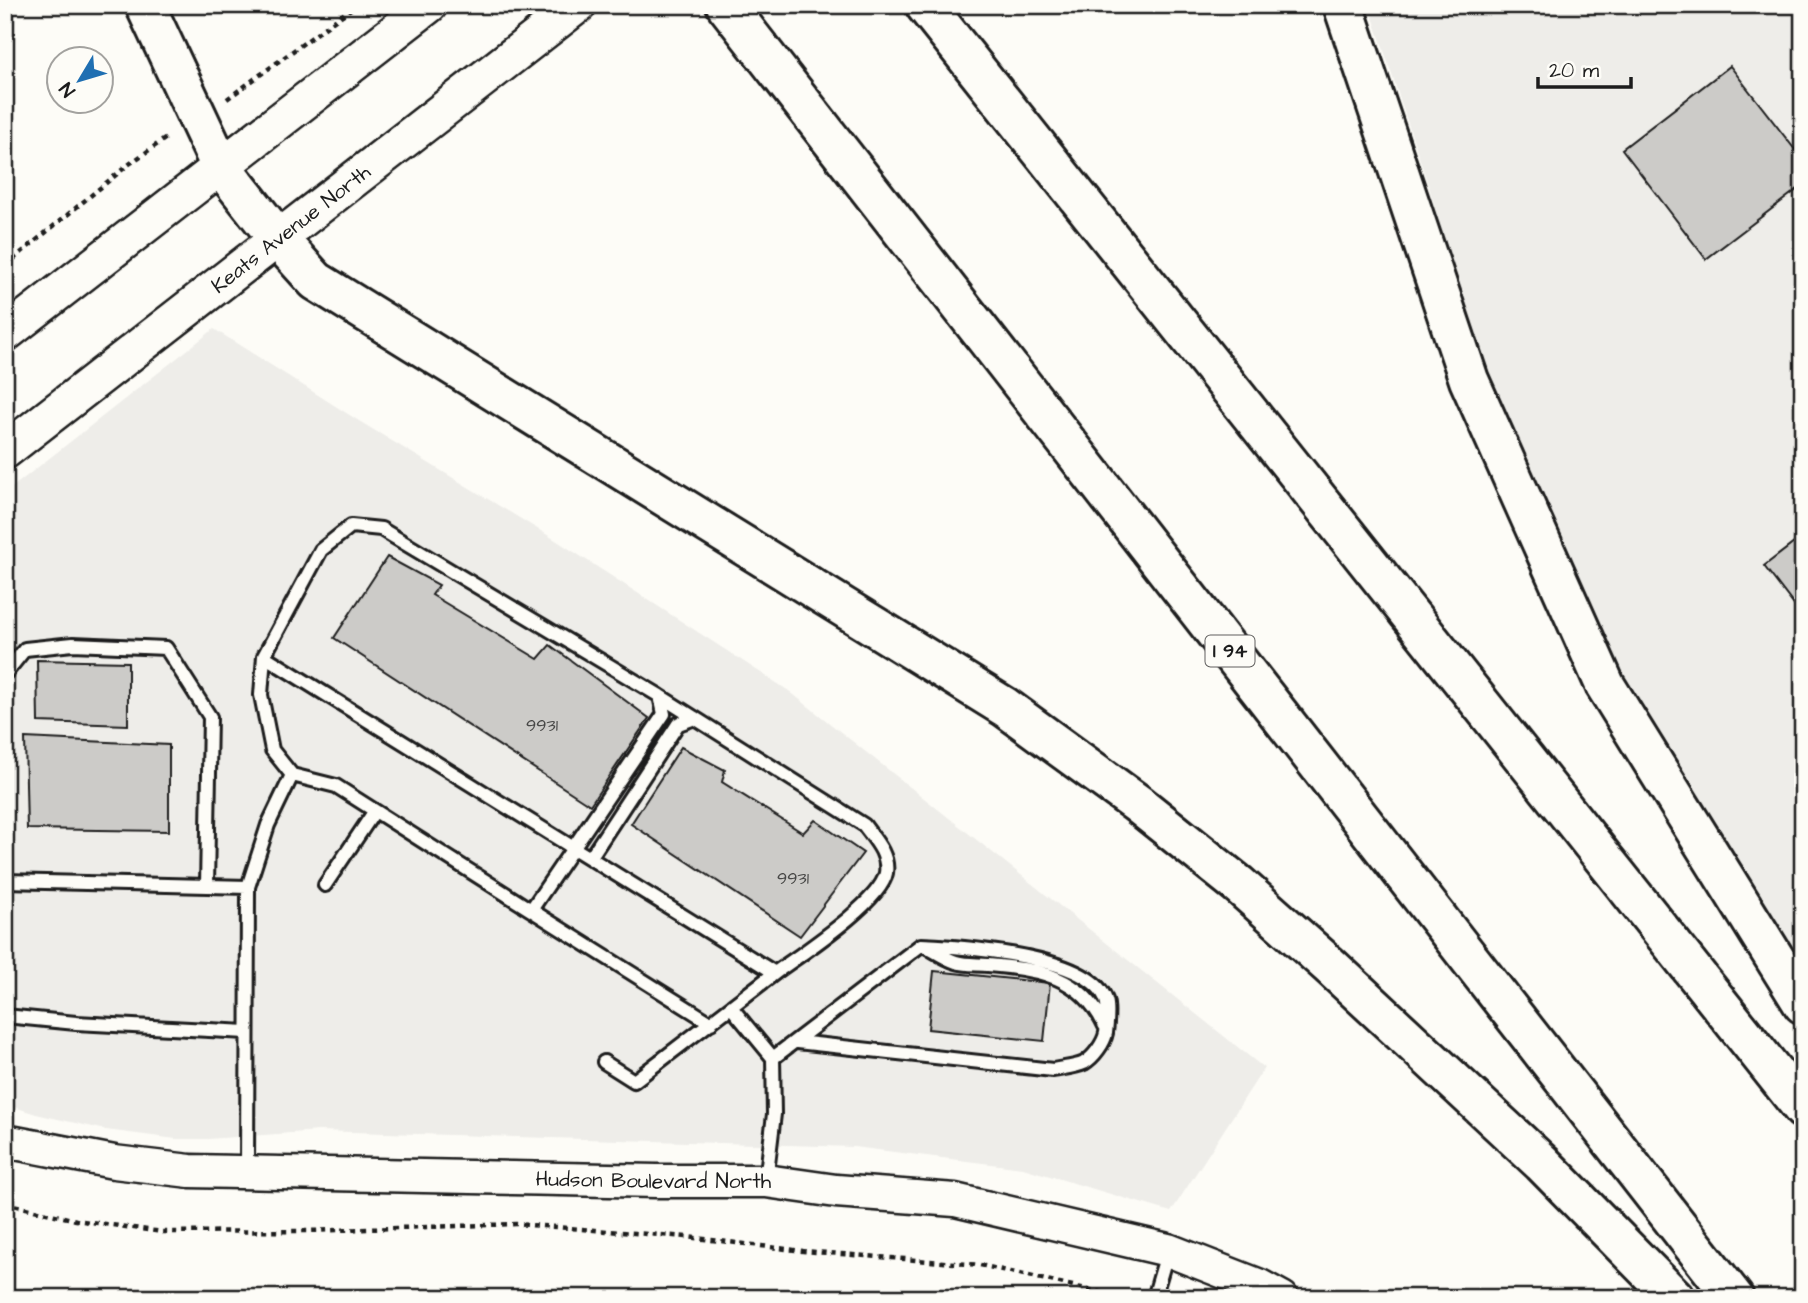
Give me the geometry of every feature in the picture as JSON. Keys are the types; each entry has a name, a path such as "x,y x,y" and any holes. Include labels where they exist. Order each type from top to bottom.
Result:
{"highway":[{"path":"145,5 220,165 279,240 316,281 1005,708 1138,804 1238,884 1329,965 1542,1163 1675,1298"},
{"name":"I 94","path":"726,5 1734,1298"},
{"path":"925,5 1803,1110"},
{"path":"1343,5 1469,380 1605,685 1803,1004"}],"main road":[{"path":"5,334 429,5"},
{"name":"Keats Avenue North","path":"5,451 578,5"}],"street":[{"name":"Hudson Boulevard North","path":"7,1139 114,1163 190,1171 766,1181 836,1191 955,1200 1168,1250 1260,1286 1282,1298"}],"lane":[{"path":"604,1062 634,1081 711,1023 857,911 879,890 886,871 881,847 864,825 660,696 381,529 351,526 321,550 264,656 261,695 272,750 292,775 336,786 711,1023"},
{"path":"5,674 25,649 73,644 166,648 210,717 207,886"},
{"path":"264,656 775,974"},
{"path":"531,910 572,846 664,715 660,696"},
{"path":"590,858 678,724 695,718"},
{"path":"247,1173 248,887 268,825 292,775"},
{"path":"325,885 374,811"},
{"path":"5,881 248,887"},
{"path":"773,1058 921,945 960,947 1051,963 1084,977 1096,986 1106,1000 1103,1042 1084,1063 1053,1070 797,1042"},
{"path":"731,1007 773,1058 774,1114 766,1181"},
{"path":"5,1016 76,1023 247,1032"},
{"path":"1154,1298 1168,1250"}],"path":[{"path":"220,104 356,5"},
{"path":"5,266 128,165 171,135"},
{"path":"5,1203 76,1220 162,1232 516,1224 687,1237 803,1251 980,1265 1126,1298"}],"shaded area":[{"path":"1369,5 1803,5 1803,982 1639,714 1485,379 1431,194"},
{"path":"214,329 554,539 789,691 1264,1068 1171,1212 1023,1168 854,1147 319,1131 176,1139 106,1130 5,1104 5,493"}],"building":[{"path":"1730,66 1803,160 1803,185 1706,259 1622,149"},
{"path":"1803,536 1803,617 1764,566"},
{"path":"387,557 439,585 432,595 538,659 550,645 649,718 590,805 334,638"},
{"path":"37,660 128,662 128,725 38,722"},
{"path":"25,738 169,745 169,831 27,829"},
{"path":"681,747 725,770 722,782 803,833 815,820 863,853 800,936 631,824"},
{"path":"934,971 1050,983 1044,1041 928,1029"}]}
